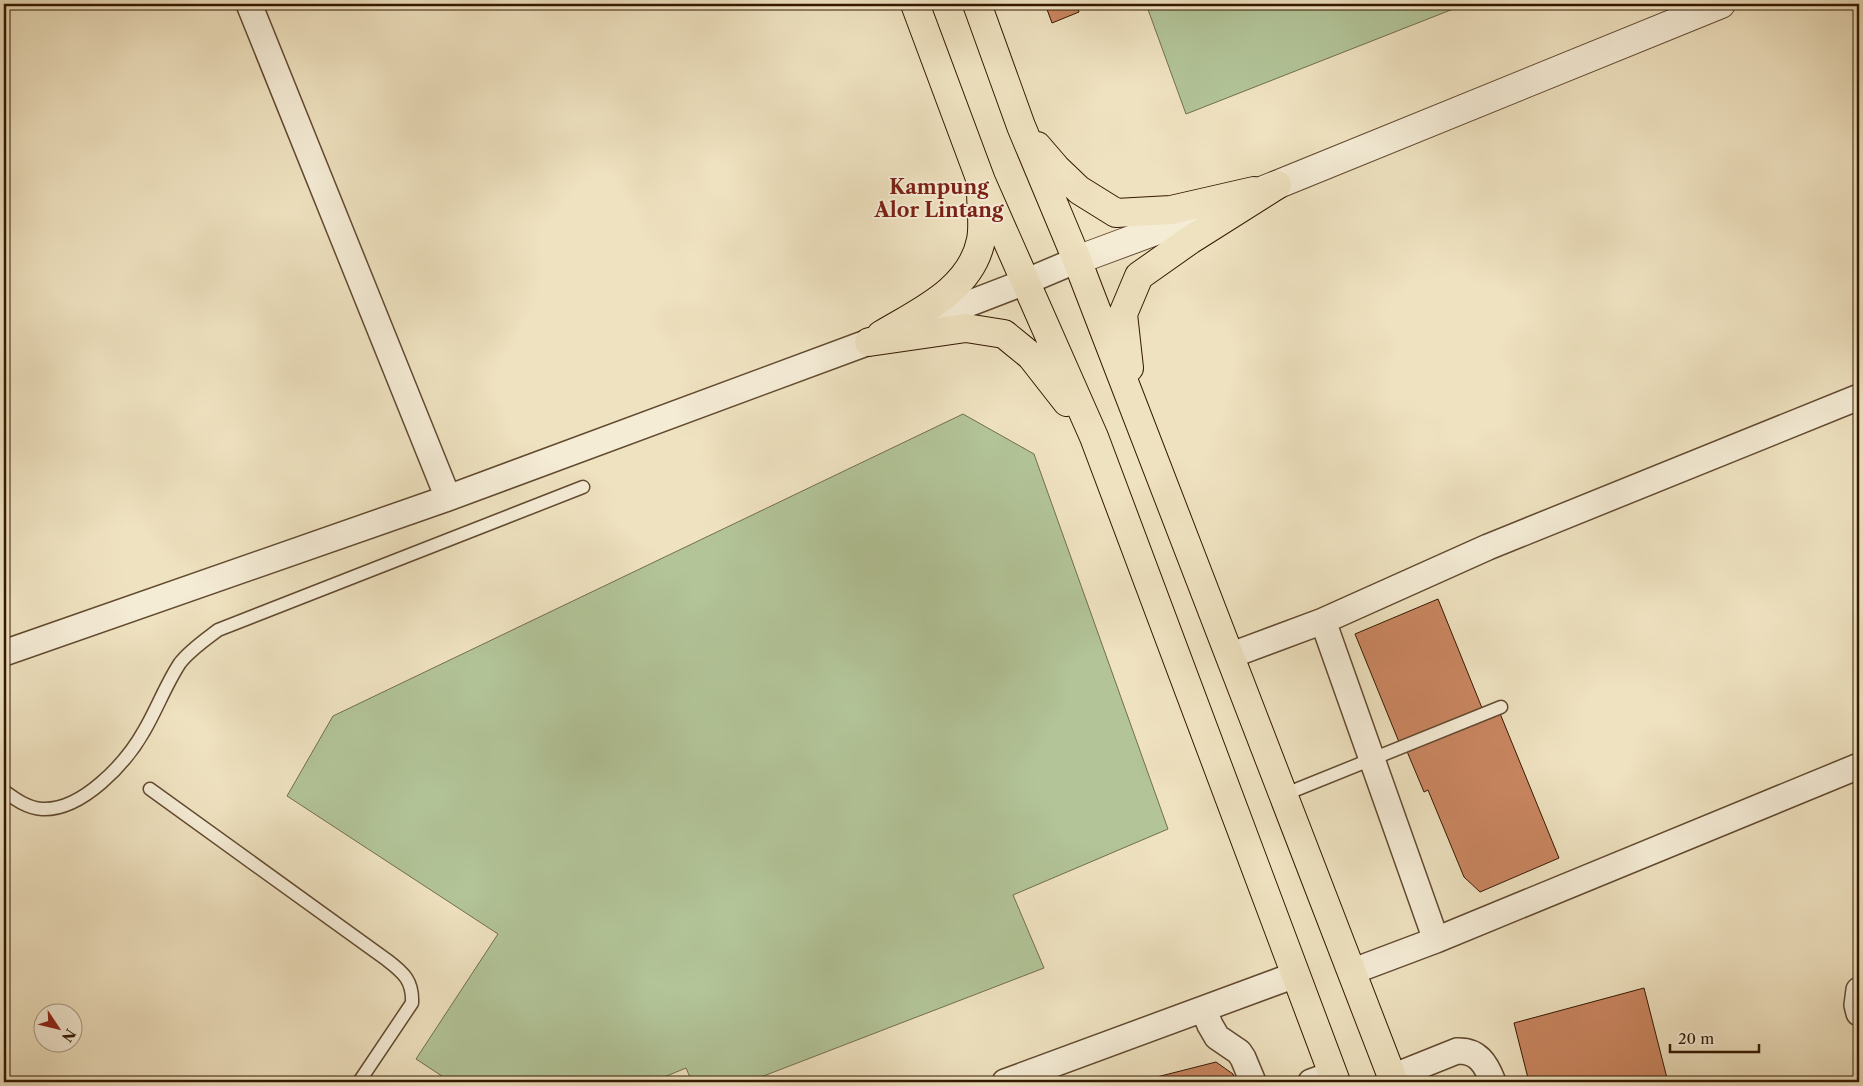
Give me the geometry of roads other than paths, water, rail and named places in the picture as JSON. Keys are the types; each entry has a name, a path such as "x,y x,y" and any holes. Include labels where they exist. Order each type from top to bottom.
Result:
{"main road":[{"path":"915,4 981,181 1094,436 1295,975 1326,1080"},
{"path":"977,4 1021,126 1077,260 1393,1080"},
{"path":"1021,126 1056,168 1079,190 1116,213 1171,210 1277,186"},
{"path":"869,342 942,299 962,279 976,256 981,240 981,181"},
{"path":"1134,410 1123,314 1139,276 1190,240 1277,186"},
{"path":"869,342 966,328 1004,334 1031,356 1094,436"}],"street":[{"path":"249,4 448,498"},
{"path":"4,653 448,498 869,342 1077,260 1277,186 1720,4"},
{"path":"1229,656 1323,621 1488,547 1859,397"},
{"path":"1323,621 1436,940"},
{"path":"1351,972 1436,940 1859,766"},
{"path":"1005,1082 1295,975"},
{"path":"1859,990 1857,1005 1859,1013"},
{"path":"1204,1010 1217,1036 1243,1058 1252,1082"},
{"path":"1393,1080 1462,1050 1476,1054 1482,1060 1493,1082"}],"lane":[{"path":"4,791 19,802 40,809 53,808 71,803 104,780 124,760 144,732 180,663 196,646 218,630 583,487"},
{"path":"1283,795 1502,707"},
{"path":"150,789 404,974 412,992 412,1003 359,1082"}],"district":[{"name":"Kampung Alor Lintang","path":"939,198"}]}
